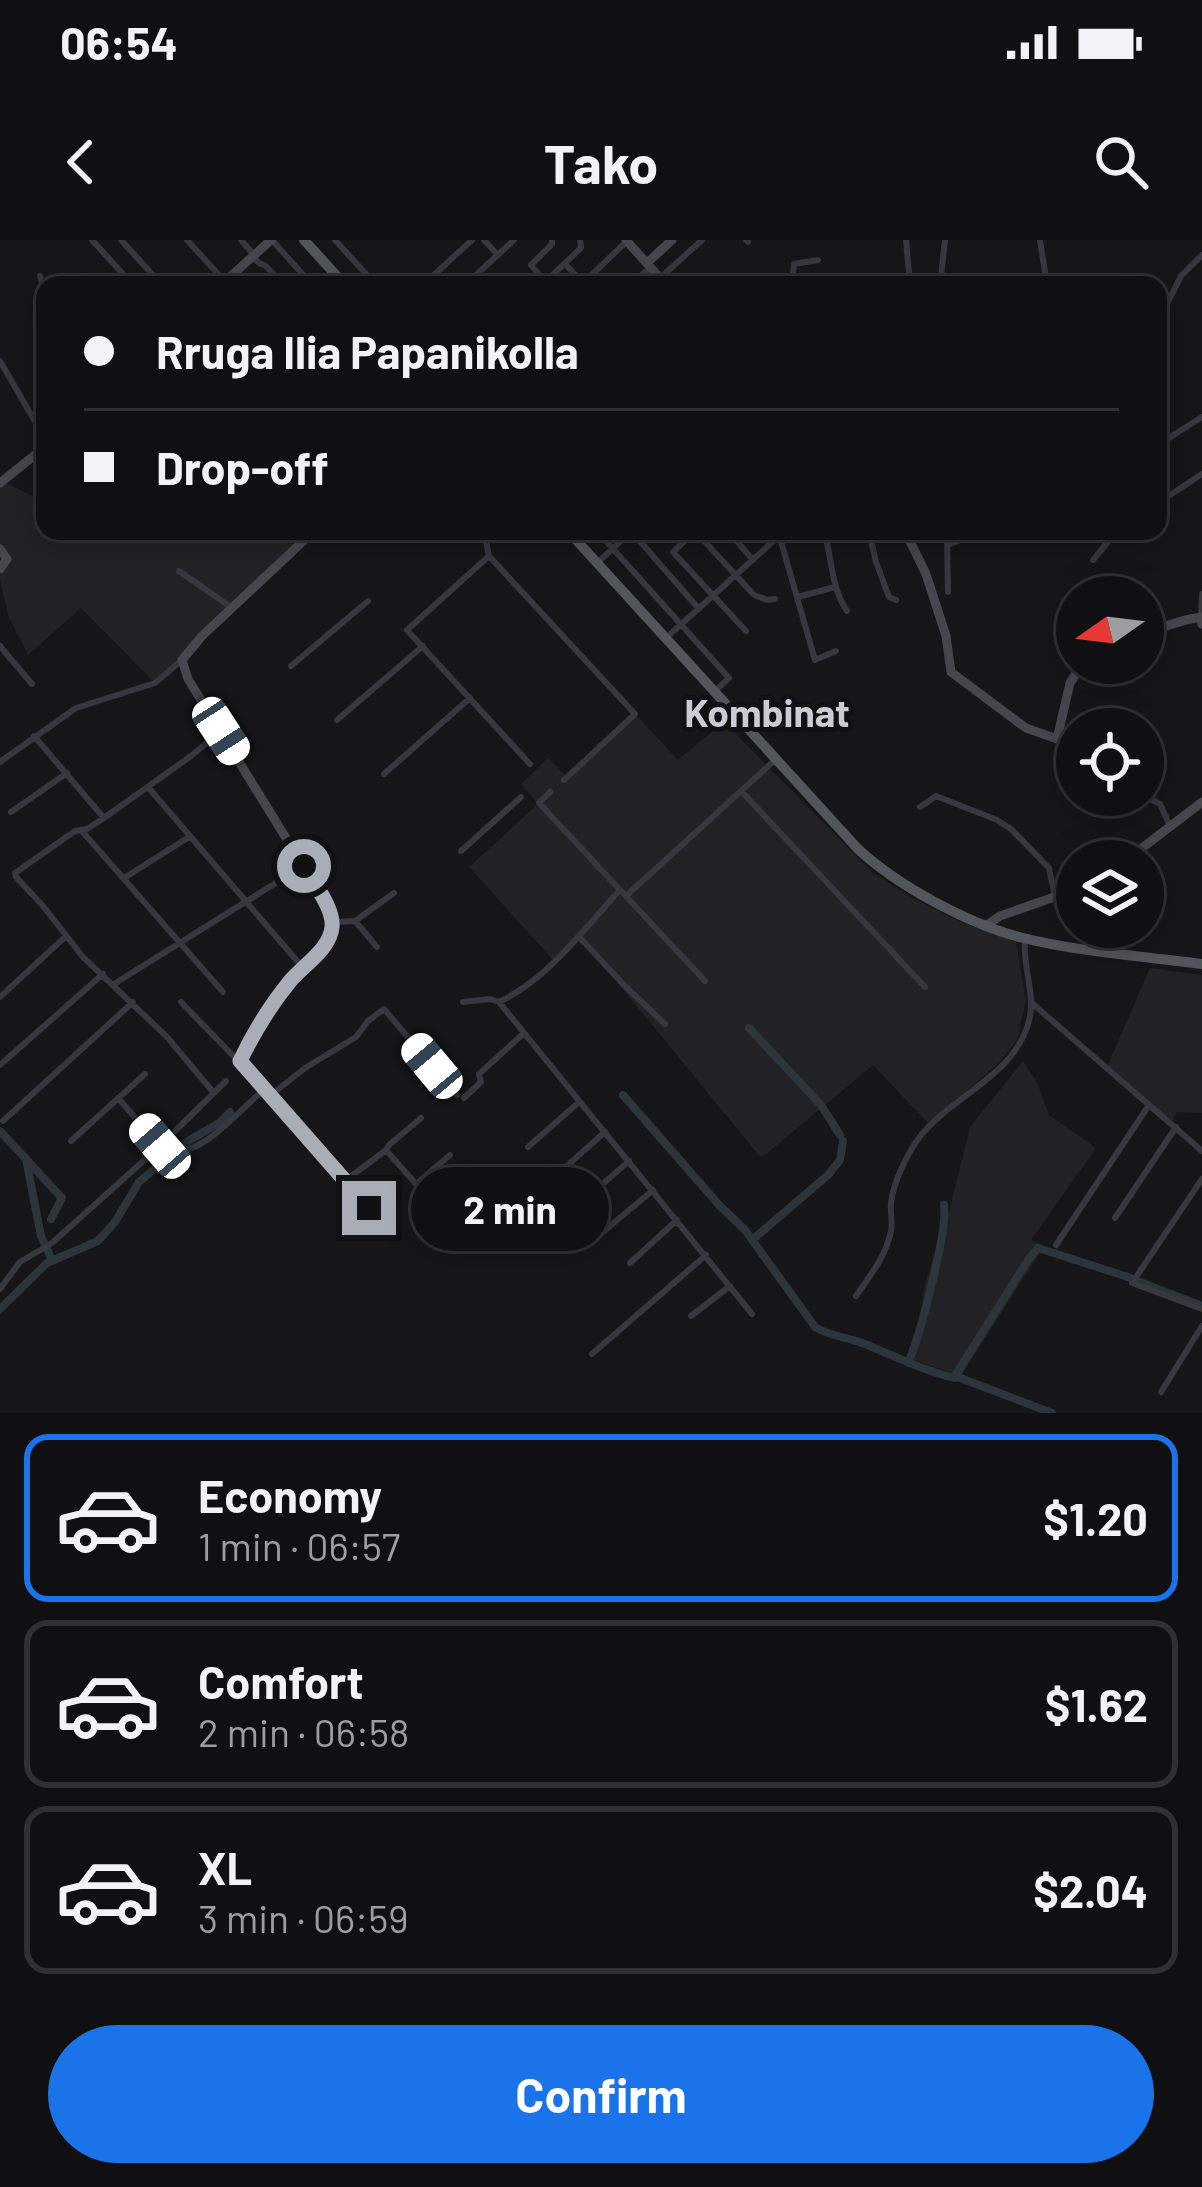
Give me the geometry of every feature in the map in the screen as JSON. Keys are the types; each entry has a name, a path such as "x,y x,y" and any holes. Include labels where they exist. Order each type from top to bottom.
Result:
{"main road":[{"path":"304,240 337,276"},
{"path":"577,540 881,869 920,894 1025,938 1202,964"}],"street":[{"path":"92,240 125,276"},
{"path":"121,240 131,245 155,276"},
{"path":"188,240 218,276"},
{"path":"241,240 275,276"},
{"path":"233,276 271,240 304,276"},
{"path":"350,240 339,244 368,276"},
{"path":"432,276 472,240"},
{"path":"484,240 498,255"},
{"path":"475,276 514,240"},
{"path":"539,276 531,265 552,240"},
{"path":"551,276 582,247 580,240"},
{"path":"590,276 627,240 658,276"},
{"path":"638,276 672,240"},
{"path":"668,276 701,240"},
{"path":"907,240 909,276"},
{"path":"941,276 945,240"},
{"path":"1040,240 1046,276"},
{"path":"1167,304 1181,276 1202,255"},
{"path":"792,276 794,263 818,260"},
{"path":"565,263 576,276"},
{"path":"0,361 36,427"},
{"path":"1167,439 1202,417"},
{"path":"0,483 36,451"},
{"path":"1167,497 1202,474"},
{"path":"0,762 83,704 155,683 304,540"},
{"path":"486,540 489,556 635,714 564,779"},
{"path":"605,540 729,678 714,692"},
{"path":"597,563 622,540"},
{"path":"640,540 699,608"},
{"path":"686,540 673,552 746,631"},
{"path":"703,540 759,598 775,599"},
{"path":"736,540 753,560"},
{"path":"666,638 772,540"},
{"path":"780,540 814,660 836,651"},
{"path":"827,540 835,587 847,611"},
{"path":"871,540 879,573 889,597 896,600"},
{"path":"909,540 946,636 948,666 964,684 1026,728 1057,739 1070,684"},
{"path":"948,592 949,540"},
{"path":"946,545 960,540"},
{"path":"1093,560 1110,540"},
{"path":"0,549 7,560 0,569"},
{"path":"489,556 407,630 530,764"},
{"path":"179,571 232,608"},
{"path":"632,601 647,586"},
{"path":"796,597 835,587"},
{"path":"1164,626 1202,620 1202,594"},
{"path":"291,666 368,601"},
{"path":"0,646 32,684"},
{"path":"337,720 423,646"},
{"path":"182,661 188,679 304,866 333,922 326,943 290,981 240,1061"},
{"path":"384,774 470,698"},
{"path":"214,1093 167,1037 65,937 15,873 75,831 104,818 221,731"},
{"path":"34,736 104,818"},
{"path":"499,1002 528,984 776,759"},
{"path":"11,812 67,773"},
{"path":"148,787 303,968"},
{"path":"741,791 925,987"},
{"path":"550,792 539,803 705,981"},
{"path":"920,807 935,796 1008,826 1048,866 1055,897 1000,916 988,925"},
{"path":"461,851 521,797"},
{"path":"1154,840 1202,802"},
{"path":"1164,813 1171,828"},
{"path":"81,830 223,992"},
{"path":"124,878 189,837"},
{"path":"114,984 304,866"},
{"path":"333,922 355,921 394,893"},
{"path":"355,921 377,947"},
{"path":"0,998 65,937"},
{"path":"580,938 664,1024"},
{"path":"856,1296 882,1257 891,1230 892,1196 910,1151 937,1121 1012,1058 1023,1039 1032,1004 1025,938"},
{"path":"0,1065 103,974"},
{"path":"3,1121 133,1002"},
{"path":"181,1002 240,1061 392,1235"},
{"path":"463,1002 499,1002 752,1314"},
{"path":"1032,1004 1202,1151"},
{"path":"118,1098 164,1146 182,1151 214,1135 244,1104 356,1036 384,1009 460,1097 481,1082 479,1074 524,1034"},
{"path":"71,1141 145,1074"},
{"path":"0,1289 20,1262 52,1244 164,1146 226,1081"},
{"path":"528,1148 579,1102"},
{"path":"1056,1245 1149,1105"},
{"path":"346,1180 421,1118"},
{"path":"1115,1218 1176,1127"},
{"path":"542,1188 604,1132"},
{"path":"386,1150 416,1184 450,1154"},
{"path":"566,1216 629,1161"},
{"path":"1202,1179 1132,1283 1202,1309"},
{"path":"603,1232 653,1190"},
{"path":"630,1263 677,1220"},
{"path":"592,1354 706,1255"},
{"path":"691,1316 730,1286"},
{"path":"1161,1392 1202,1326"}],"shaded area":[{"path":"0,483 36,498 36,540 305,540 155,683 81,608 28,655 9,618 0,580 5,564 0,549"},
{"path":"635,714 678,760 724,722 872,872 961,922 1016,942 1026,1001 1017,1040 998,1064 928,1123 873,1065 761,1158 581,938 554,961 469,867 538,804 521,784 548,758 567,777"},
{"path":"1150,968 1202,975 1202,1113 1177,1112 1171,1123 1107,1067"},
{"path":"1023,1061 1049,1115 1096,1148 1031,1240 1044,1246 961,1376 914,1360 925,1284 970,1127"}],"waterway":[{"path":"749,1028 821,1105 840,1135"},
{"path":"623,1095 745,1230 815,1327 955,1378"},
{"path":"0,1309 47,1263 98,1241 139,1182 230,1112"},
{"path":"0,1131 62,1198 51,1219"},
{"path":"752,1240 828,1175 840,1160 843,1141"},
{"path":"26,1159 41,1236 52,1260"},
{"path":"908,1363 932,1283 944,1205"},
{"path":"1052,1413 955,1376 1038,1248 1131,1278"},
{"path":"1140,1282 1202,1306"}],"district":[{"name":"Kombinat","path":"767,713"}],"route":[{"path":"304,866 333,922 332,931 290,981 240,1061 369,1208"}]}
